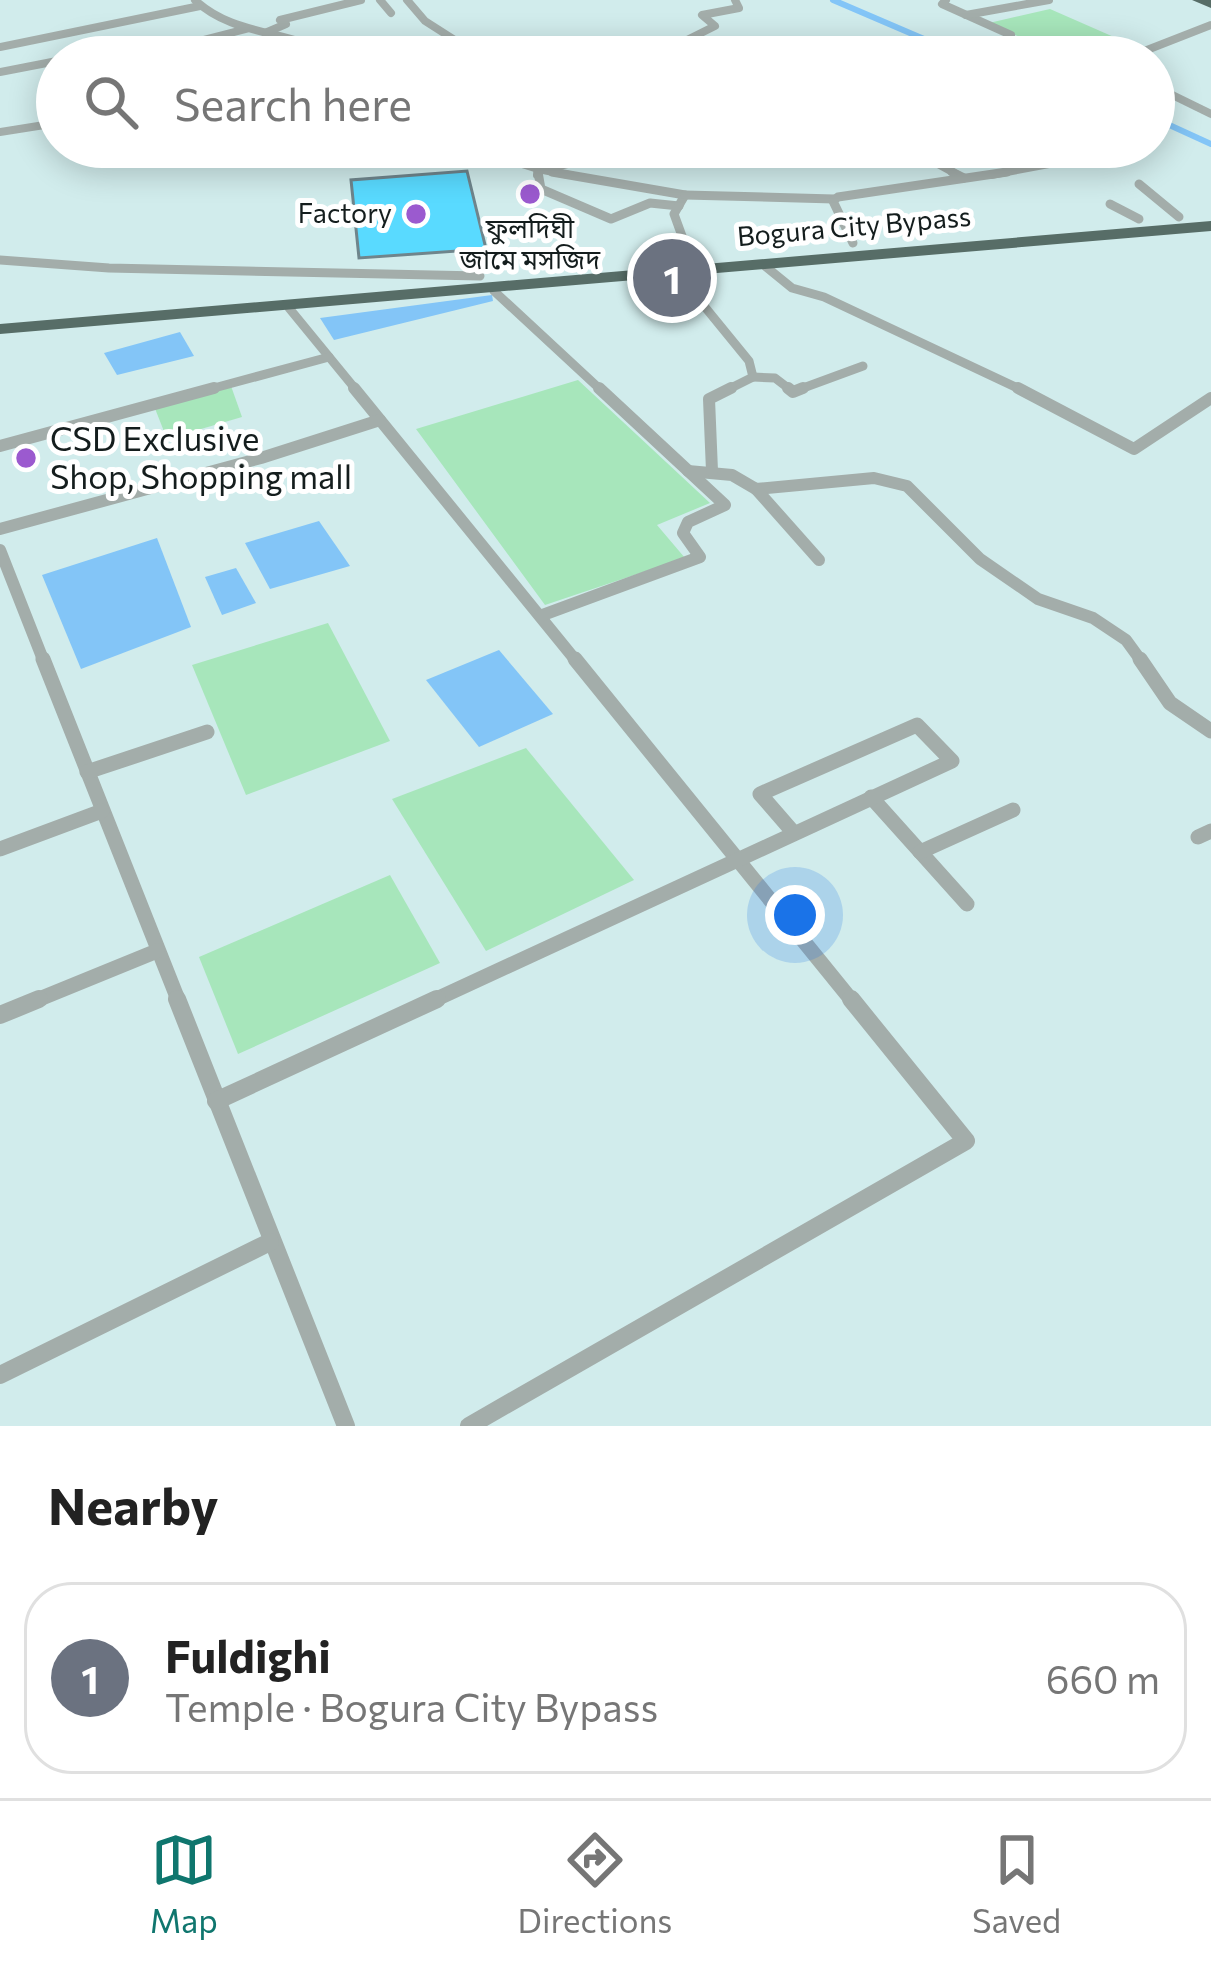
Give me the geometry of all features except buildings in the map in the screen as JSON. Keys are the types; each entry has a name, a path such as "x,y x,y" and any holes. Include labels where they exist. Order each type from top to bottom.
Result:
{"highway":[{"path":"1198,0 1210,2"},
{"name":"Bogura City Bypass","path":"0,326 1211,223"}],"street":[{"path":"265,33 286,24 280,20 361,0"},
{"path":"380,0 391,13"},
{"path":"407,0 425,21 448,36"},
{"path":"695,36 715,26 702,15 739,8 734,0"},
{"path":"944,2 960,0"},
{"path":"965,15 1049,0"},
{"path":"944,2 1011,35"},
{"path":"50,36 198,3 246,29 277,36"},
{"path":"1175,39 1211,25"},
{"path":"219,36 246,29"},
{"path":"0,47 36,39"},
{"path":"0,72 36,65"},
{"path":"1175,96 1211,114"},
{"path":"0,132 36,126"},
{"path":"537,168 686,195 833,199 1022,168"},
{"path":"551,168 542,170 536,180 542,189 610,219 650,203 679,206"},
{"path":"946,168 964,178"},
{"path":"1138,184 1179,217"},
{"path":"686,195 674,214 690,258"},
{"path":"833,199 853,243"},
{"path":"1110,204 1139,219"},
{"path":"0,260 109,268 470,273 480,277"},
{"path":"766,266 775,278 815,298 824,297 1039,398 1092,424 1097,433 1134,448 1211,398"},
{"path":"678,274 684,289 751,356 753,377"},
{"path":"494,291 725,505 688,523 683,533 700,557 540,616"},
{"path":"289,308 966,1141 469,1426"},
{"path":"0,446 329,357"},
{"path":"712,471 709,399 753,377 776,378 794,392 863,365"},
{"path":"0,529 261,458 380,420"},
{"path":"688,471 742,476 819,560"},
{"path":"756,489 856,478 907,486 980,559 1038,598 1093,618 1126,640 1170,703 1211,731"},
{"path":"0,550 9,600 87,772 346,1426"},
{"path":"216,1101 952,761 916,725 760,794 793,832"},
{"path":"87,772 207,732"},
{"path":"871,797 968,904"},
{"path":"920,852 1013,810"},
{"path":"0,849 102,811"},
{"path":"0,1015 157,951"},
{"path":"0,1375 270,1242"}],"green space":[{"path":"1050,9 1112,36 1019,36 989,23"},
{"path":"578,380 710,503 657,525 685,558 545,605 416,429"},
{"path":"231,386 242,417 167,439 154,406"},
{"path":"328,623 390,741 246,795 192,665"},
{"path":"526,748 634,880 486,951 392,799"},
{"path":"390,875 440,963 238,1054 199,957"}],"water":[{"path":"492,295 493,301 334,340 320,318"},
{"path":"180,332 194,356 117,375 104,353"},
{"path":"319,521 350,566 270,589 245,543"},
{"path":"157,538 191,627 81,669 42,575"},
{"path":"236,568 256,603 222,615 205,577"},
{"path":"499,650 553,714 479,747 426,680"}],"waterway":[{"path":"833,0 917,36"},
{"path":"1175,128 1211,144"}],"place":[{"name":"ফুলদিঘী জামে মসজিদ","path":"530,194"},
{"name":"Factory","path":"416,214"},
{"name":"Fuldighi","path":"672,278"},
{"name":"CSD Exclusive Shop, Shopping mall","path":"26,458"}]}
